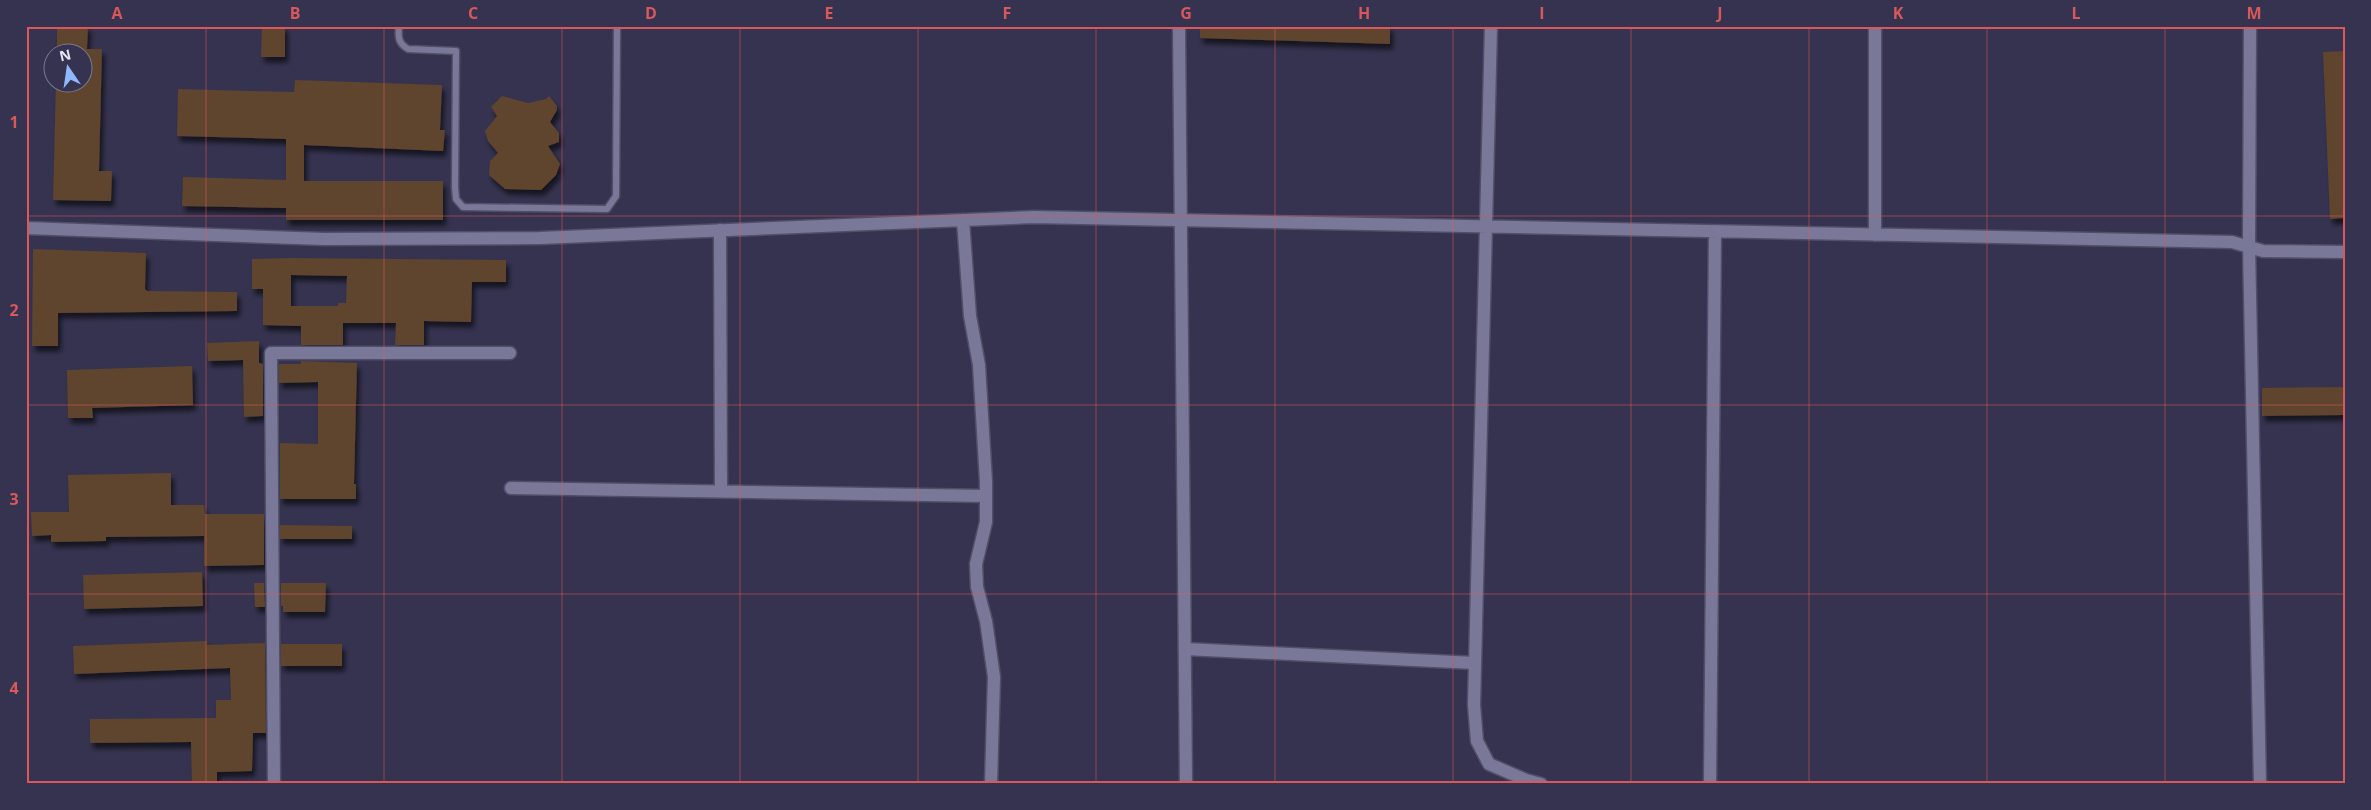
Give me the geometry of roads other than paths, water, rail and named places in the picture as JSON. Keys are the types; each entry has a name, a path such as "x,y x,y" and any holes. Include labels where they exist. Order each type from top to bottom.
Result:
{"street":[{"path":"1179,26 1186,784"},
{"path":"1491,26 1474,705 1477,741 1489,764 1526,780 1541,784"},
{"path":"1875,235 1876,26"},
{"path":"2250,26 2249,247 2260,784"},
{"path":"26,228 342,239 540,238 1034,217 2232,242 2263,251 2345,252"},
{"path":"963,220 970,316 979,365 986,496 986,522 976,564 994,677 991,784"},
{"path":"720,230 721,491"},
{"path":"1710,784 1715,232"},
{"path":"274,784 271,353 510,353"},
{"path":"511,488 986,496"},
{"path":"1186,649 1475,662"}],"lane":[{"path":"399,26 398,38 402,46 408,49 456,50 455,187 456,199 463,207 607,209 616,196 617,26"}]}
